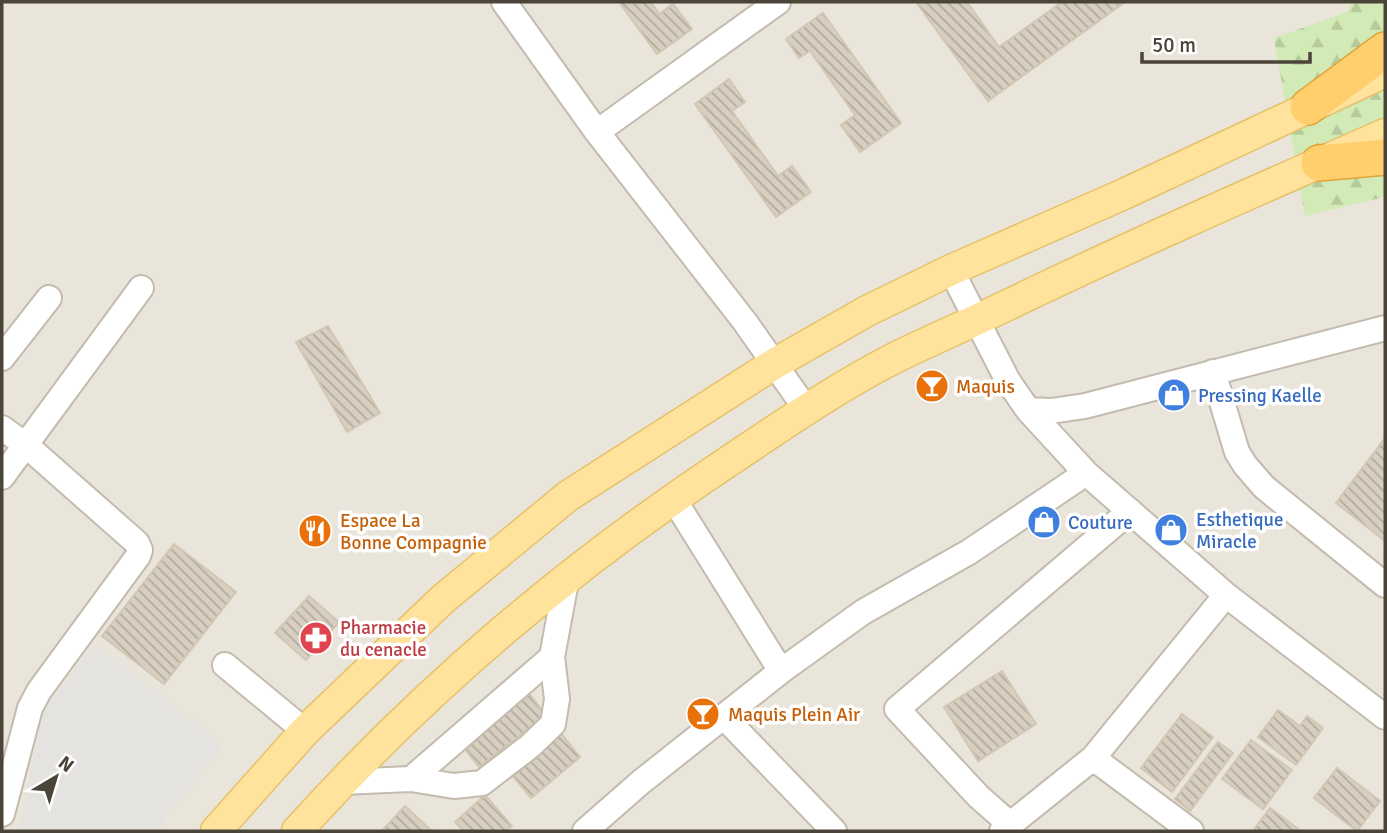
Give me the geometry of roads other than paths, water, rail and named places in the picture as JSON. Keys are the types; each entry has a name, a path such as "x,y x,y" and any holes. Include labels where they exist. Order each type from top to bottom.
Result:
{"highway":[{"path":"1308,107 1385,50"},
{"path":"1319,163 1385,157"}],"main road":[{"path":"216,831 305,732 443,600 568,496 774,364 867,312 951,270 1136,189 1385,72"},
{"path":"297,831 341,782 469,659 567,576 673,498 806,410 884,364 1135,244 1385,134"}],"street":[{"path":"504,2 597,132 745,322 806,410"},
{"path":"597,132 778,2"},
{"path":"951,270 1008,381 1028,410 1086,473 1226,595 1385,717"},
{"path":"2,477 141,288"},
{"path":"2,358 49,298"},
{"path":"1028,410 1051,411 1085,406 1385,328"},
{"path":"1213,372 1237,452 1245,465 1264,487 1385,585"},
{"path":"2,428 27,446 137,543 140,550 39,691 30,708 2,814"},
{"path":"593,829 780,671 863,612 968,552 1086,473"},
{"path":"673,498 780,671"},
{"path":"1130,511 897,709 1007,828 1093,758 1226,595"},
{"path":"341,782 411,779 454,786 482,783 530,746 553,724 557,699 552,657 567,576"},
{"path":"411,779 552,657"},
{"path":"225,665 305,732"},
{"path":"724,717 834,831"},
{"path":"1093,758 1191,831"}],"place":[{"name":"Maquis","path":"932,386"},
{"name":"Pressing Kaelle","path":"1174,395"},
{"name":"Couture","path":"1044,522"},
{"name":"Esthetique Miracle","path":"1171,530"},
{"name":"Espace La Bonne Compagnie","path":"315,531"},
{"name":"Pharmacie du cenacle","path":"316,638"},
{"name":"Maquis Plein Air","path":"703,714"}]}
